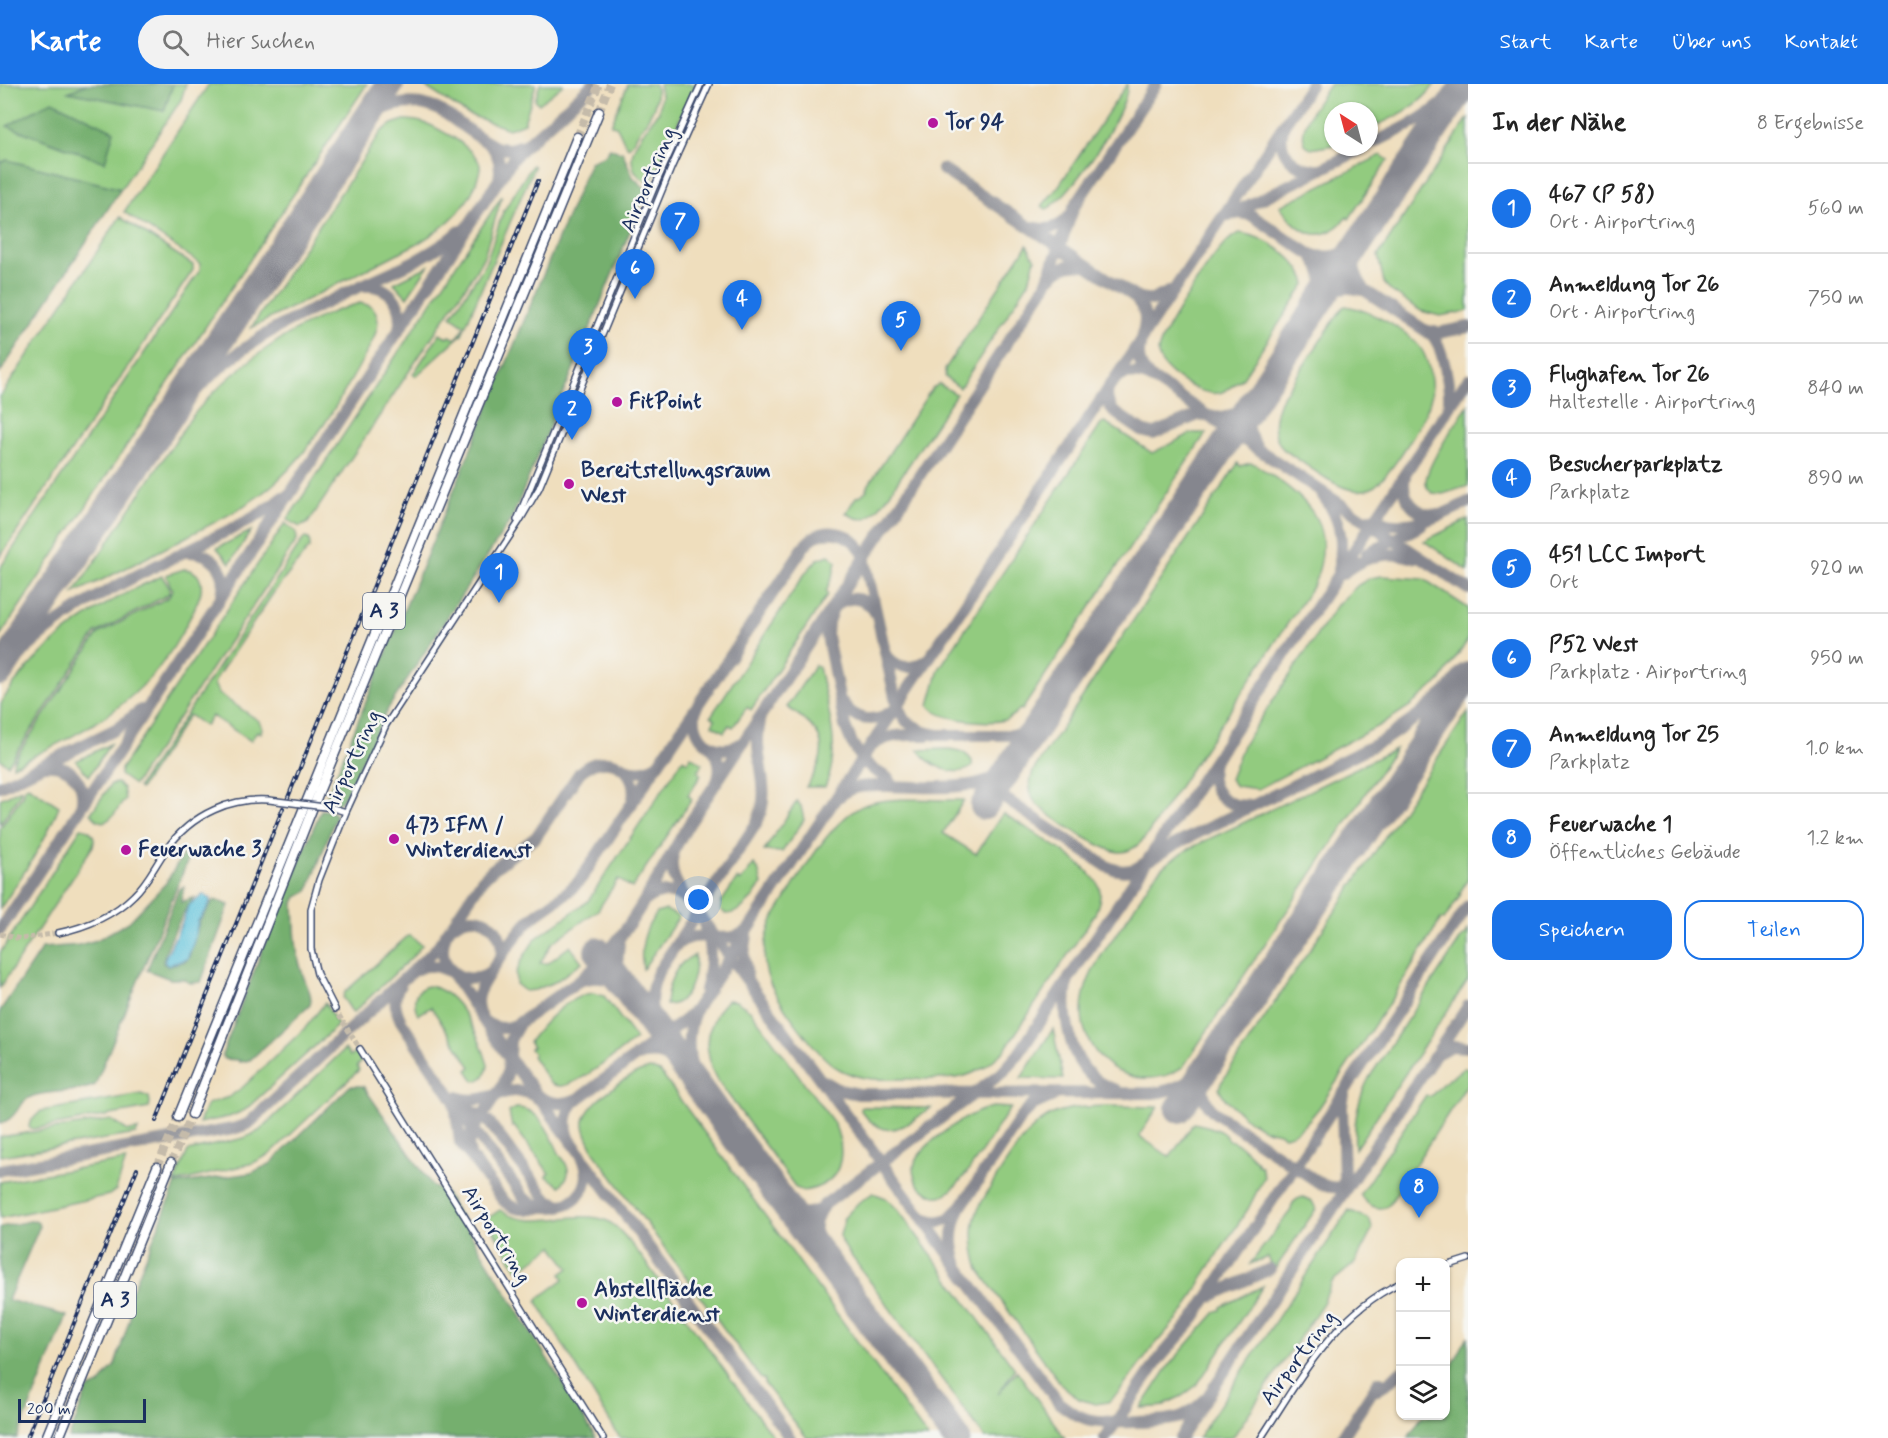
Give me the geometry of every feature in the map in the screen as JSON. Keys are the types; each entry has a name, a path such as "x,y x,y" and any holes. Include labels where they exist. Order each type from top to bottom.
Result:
{"highway":[{"name":"A 3","path":"192,1114 315,803 599,112"},
{"name":"A 3","path":"178,1117 577,137"},
{"name":"A 3","path":"59,1438 171,1163"},
{"name":"A 3","path":"46,1438 157,1167"}],"street":[{"name":"Airportring","path":"501,550 526,501 654,188 701,84"},
{"name":"Airportring","path":"335,1009 315,969 310,949 309,926 314,895 346,812 386,725 532,502 672,166 710,84"},
{"path":"57,933 93,923 121,907 145,882 178,835 199,817 230,804 248,800 277,801 333,808 346,812"},
{"name":"Airportring","path":"360,1049 603,1438"},
{"path":"1450,1265 1468,1259"},
{"name":"Airportring","path":"1261,1438 1308,1367 1332,1336 1364,1305 1396,1286"}],"green space":[{"path":"0,84 87,84 69,92 164,111 173,84 186,84 181,100 121,189 7,160 0,163"},
{"path":"87,84 173,84 164,111 68,92"},
{"path":"209,84 367,84 0,636 0,568 200,270 200,264 124,212"},
{"path":"421,84 536,84 524,123 509,129 467,114"},
{"path":"540,84 563,85 539,104 535,100"},
{"path":"628,84 655,84 656,101 649,116 628,147 616,126 611,125"},
{"path":"659,84 696,84 651,181 648,182 635,171 632,154 638,139 659,112 661,95"},
{"path":"706,84 646,216 668,162"},
{"path":"1127,84 1120,112 1097,152 1069,189 1046,209 1042,206 1058,187"},
{"path":"1330,84 1435,84 1414,106 1378,125 1378,102 1324,102 1324,147 1311,149 1305,144 1304,129"},
{"path":"52,101 114,131 105,162 7,126"},
{"path":"1468,118 1468,311 1440,316 1421,311 1391,291 1384,283 1378,256"},
{"path":"404,120 421,122 437,128 461,143 475,156 480,170 472,193 466,202 446,224 420,242 251,328 381,132 392,124"},
{"path":"610,148 622,151 633,177 647,190 512,518 389,707 343,799 337,804 324,803 590,162 605,155"},
{"path":"1381,155 1388,160 1349,219 1347,217 1328,232 1319,234 1303,230 1287,216 1280,206"},
{"path":"7,160 121,189 0,373 0,163"},
{"path":"532,165 534,167 462,334 416,376 413,374 440,333 448,338 450,336 456,339 465,326 451,316 485,265 503,212"},
{"path":"502,196 484,256 474,274 308,523 300,527 287,520"},
{"path":"120,217 193,265 193,270 0,557 0,397"},
{"path":"1240,233 1261,239 1280,250 1296,265 1306,283 1242,379 1226,391 1212,393 1202,391 1173,375 1160,360 1158,353 1166,332 1196,282 1224,245"},
{"path":"636,237 639,238 573,397"},
{"path":"1027,245 1035,259 1029,282 960,388 945,377 945,369"},
{"path":"428,266 407,297 394,283"},
{"path":"360,303 371,306 376,312 378,325 376,332 363,359 324,424 290,468 267,490 234,512 74,593 190,419 206,400 245,364 289,334 313,321"},
{"path":"1346,306 1389,323 1417,344 1429,368 1431,386 1429,405 1398,460 1372,488 1361,490 1338,485 1283,449 1276,437 1274,426 1280,401 1343,307"},
{"path":"939,384 956,394 886,499 873,514 864,519 846,513 856,497 867,490 932,388"},
{"path":"1468,405 1468,486 1443,494 1432,493 1426,484 1428,473 1437,453"},
{"path":"1105,422 1152,453 1192,433 1206,433 1022,710 1020,709 1005,720 987,722 942,715 929,705 939,669 1102,423"},
{"path":"1238,463 1240,466 1255,464 1288,487 1312,512 1319,526 1322,543 1321,562 1314,584 1147,835 1132,849 1120,852 1112,850 1074,831 1038,805 1030,792 1033,771"},
{"path":"1468,519 1468,571 1424,541"},
{"path":"285,523 296,532 297,540 134,785 120,775 121,769"},
{"path":"251,531 230,563 217,548"},
{"path":"304,538 309,539 310,547 274,592 214,684 219,694 259,721 262,727 261,733 257,731 251,741 212,716 205,726 189,715 140,789 138,787"},
{"path":"829,555 836,561 826,592 828,594 751,710 747,707 733,727 729,725 724,732 712,725 715,719 711,716 806,572 818,559"},
{"path":"184,569 199,577 200,595 180,636 147,681 128,699 86,728 13,766 14,760 98,634 169,597 172,590 166,575"},
{"path":"162,576 169,587 169,594 96,633 8,765 0,759 1,704 35,660 67,631 103,606"},
{"path":"1382,576 1424,579 1468,608 1468,640 1440,681 1410,706 1382,724 1258,789 1236,786 1230,779 1243,745 1337,605 1358,585 1370,578"},
{"path":"815,665 819,667 832,727 833,757 825,787 806,787 820,761 822,751 820,741 809,724 787,707"},
{"path":"1468,712 1468,879 1459,894 1461,894 1444,920 1441,919 1395,994 1319,1108 1295,1133 1284,1136 1266,1130 1249,1121 1226,1100 1219,1089 1221,1083"},
{"path":"110,744 89,776 76,761"},
{"path":"948,749 965,754 972,761 972,767 958,772 942,769 918,750"},
{"path":"1395,749 1183,1067 1164,1076 1144,1078 1126,1074 1109,1065 1096,1052 1086,1035 1082,1015 1084,994 1098,961 1157,873 1175,858 1197,845"},
{"path":"691,756 702,764 698,772 701,775 688,795 692,799 632,888 618,879 598,910 552,943 540,963 548,963 570,946 582,962 555,982 535,990 525,991 516,984 516,973 535,939 588,901 683,759 687,762"},
{"path":"117,783 123,788 125,799 110,818 101,822 91,813 111,784"},
{"path":"28,786 59,806 40,846 0,909 0,828 22,796 24,788"},
{"path":"21,789 20,794 0,824 0,799"},
{"path":"893,800 964,800 943,833 976,854 1004,814 1072,858 1094,878 1100,894 1095,914 1004,1051 984,1067 961,1077 939,1079 874,1079 845,1072 830,1063 820,1053 787,1011 771,985 765,968 764,953 774,917 829,834 857,809 871,803"},
{"path":"797,801 801,806 804,820 782,852 764,851"},
{"path":"321,810 331,811 336,816 308,891 297,897 294,903 297,951 310,994 310,1005 250,1060 239,1062 239,1060 224,1059 222,1055 263,948"},
{"path":"81,828 92,834 93,846 0,988 0,953"},
{"path":"188,852 190,855 95,1085 89,1088 28,1098 10,1118 0,1123 0,1011 42,948 79,945 97,940 129,922 166,883 184,853"},
{"path":"754,864 758,869 762,884 742,908 726,914 721,910 722,901 737,879 741,881"},
{"path":"184,887 181,902 195,897 186,909 171,939 163,963 167,966 186,961 189,957 199,922 214,900 229,905 201,982 189,983 183,979 170,979 147,970 179,889"},
{"path":"666,910 679,917 643,969 642,954 646,932 657,913"},
{"path":"1468,928 1468,980 1355,1149 1357,1112 1361,1095 1369,1078 1462,937 1465,936"},
{"path":"409,935 422,945 353,1013 343,998 345,992"},
{"path":"695,955 693,979 686,994 674,1004 666,1005 673,975 682,963"},
{"path":"427,986 449,995 467,1017 488,1065 486,1074 482,1078 474,1081 467,1070 471,1067 431,1007 418,1015 415,1006 416,994"},
{"path":"593,993 604,996 636,1039 577,1081 567,1085 553,1085 532,1056 534,1054 530,1049 533,1047 529,1042 557,1011 574,999"},
{"path":"727,1000 736,1001 751,1011 834,1123 841,1147 841,1157 834,1176 816,1188 803,1191 796,1188 711,1068 707,1045 708,1034 717,1012"},
{"path":"325,1003 338,1025 245,1110 229,1117 199,1123 207,1104 229,1097 243,1087 306,1027"},
{"path":"1053,1029 1063,1079 1021,1078"},
{"path":"345,1049 350,1056 356,1052 361,1062 357,1066 359,1070 269,1155 253,1163 174,1183 188,1151 244,1138 259,1131"},
{"path":"1464,1068 1468,1069 1468,1083 1389,1205 1381,1208 1369,1204 1360,1194 1426,1095 1430,1097 1442,1084"},
{"path":"650,1069 660,1072 928,1438 807,1438 764,1383 764,1379 761,1379 594,1152 585,1132 584,1121 593,1105 622,1081"},
{"path":"350,1086 363,1086 433,1187 445,1192 596,1438 69,1438 87,1390 99,1385 115,1365 130,1318 129,1298 176,1184 251,1173 270,1164"},
{"path":"141,1094 149,1097 149,1108 33,1129 29,1127 30,1122 41,1111"},
{"path":"861,1107 931,1108 903,1126 886,1129 869,1120 860,1109"},
{"path":"993,1107 1011,1108 958,1184 938,1196 920,1187 915,1179 913,1168 918,1157 926,1148 960,1121"},
{"path":"1158,1107 1139,1136 1170,1157 1194,1123 1218,1130 1240,1146 1257,1162 1257,1165 1261,1166 1264,1177 1248,1209 1208,1269 1185,1310 1153,1347 1120,1391 1108,1402 1095,1404 1079,1399 1061,1384 979,1270 973,1243 974,1222 985,1196 1009,1159 1031,1130 1047,1117 1076,1108"},
{"path":"516,1108 524,1109 538,1117 548,1131 568,1170 567,1177 560,1186 546,1176 549,1173 514,1126 512,1127 509,1112"},
{"path":"111,1120 128,1131 138,1130 136,1134 0,1156 0,1137"},
{"path":"126,1160 116,1190 109,1195 0,1218 0,1182"},
{"path":"873,1193 886,1198 899,1211 1015,1369 998,1394 1017,1371 1065,1438 985,1438 841,1242 843,1219 859,1202"},
{"path":"1303,1197 1312,1201 1316,1209 1274,1271 1268,1257 1250,1264 1291,1210 1294,1202"},
{"path":"500,1210 512,1216 538,1220 592,1217 605,1220 614,1226 638,1252 774,1438 620,1438 537,1302 564,1279 561,1274 569,1268 553,1246 520,1270 516,1268 489,1223 488,1218"},
{"path":"1349,1210 1367,1218 1372,1230 1355,1263 1332,1282 1323,1303 1235,1434 1231,1438 1198,1438"},
{"path":"35,1220 39,1228 8,1300 67,1316 17,1438 0,1438 0,1227"},
{"path":"1263,1286 1197,1385 1165,1406 1141,1408 1171,1363 1217,1311 1221,1310 1221,1307"},
{"path":"1468,1336 1468,1438 1408,1438 1419,1420 1450,1420 1450,1370"}],"water":[{"path":"204,894 211,899 198,921 187,959 168,965 165,963 165,958 189,905"}],"taxiway":[{"path":"0,930 514,157 593,84"},
{"path":"577,982 595,966 626,929 689,824 1046,284 1074,207 1156,84"},
{"path":"571,1142 566,1122 568,1112 574,1102 695,1010 1311,84"},
{"path":"1378,141 1431,112 1464,84"},
{"path":"344,153 359,131 377,113 395,105 414,103 443,112 498,148 509,149 525,145"},
{"path":"1283,128 1282,145 1289,158 1302,167 1319,169"},
{"path":"489,143 499,160 499,179"},
{"path":"1235,212 1348,156"},
{"path":"942,169 1135,297 1152,300 1171,291"},
{"path":"1229,215 1240,213 1251,215 1432,335 1440,349 1446,370 1449,392 1448,408"},
{"path":"1033,227 1044,229 1054,227 1063,223 1070,215"},
{"path":"132,474 174,415 206,381 242,350 296,318 423,257 460,231"},
{"path":"1316,256 1329,257 1341,254 1361,240"},
{"path":"1360,242 1355,254 1354,265 1363,287"},
{"path":"1313,257 1320,269 1323,281 1322,293 1317,306"},
{"path":"1050,278 1058,270 1067,266 1077,264 1088,266"},
{"path":"363,286 380,288 393,297 400,311 399,328"},
{"path":"1320,302 1339,289 1361,290"},
{"path":"1131,294 1141,305 1145,316 1139,354 1141,365 1148,376 1468,589"},
{"path":"1428,331 1438,333 1468,327"},
{"path":"1149,377 1140,374 1122,376 1115,380 1107,393 1108,402 1113,411 1142,431 1153,434 1198,415 1224,417 1234,414 1255,399"},
{"path":"820,1253 814,1228 817,1216 824,1205 1002,1073 1018,1055 1468,379"},
{"path":"1253,403 1247,420 1251,437 1257,447"},
{"path":"1405,476 1405,492 1411,504 1423,513 1438,515"},
{"path":"1323,496 1334,513 1340,531 1341,550 1338,570"},
{"path":"0,676 22,653 69,615 118,585 243,523 283,497"},
{"path":"1369,519 1396,524 1420,522 1444,514 1468,502"},
{"path":"1367,553 1421,526"},
{"path":"479,1014 478,995 502,956 531,919 581,879 803,548 817,536 825,533 842,535 850,538 863,552 897,706 906,721 923,732"},
{"path":"187,552 204,555 216,564 223,577 222,594"},
{"path":"1342,574 1358,563 1376,557 1395,555 1415,558"},
{"path":"876,614 862,600 844,600 833,608 828,622 827,636 845,726 852,743 862,759 889,779"},
{"path":"885,653 898,665 904,667 915,666 926,660"},
{"path":"974,785 989,788 1108,867 1122,871 1131,870 1174,845 1384,740 1417,717 1468,669"},
{"path":"843,703 853,714 865,719 879,718 892,711"},
{"path":"696,709 697,729 708,744 724,749 743,742"},
{"path":"0,786 116,729 141,710"},
{"path":"917,727 923,732 938,735 1016,735 1030,730 1042,719"},
{"path":"661,1037 654,1021 651,1005 658,972 756,824 761,811 763,785 758,748 760,722"},
{"path":"872,746 891,737 927,735"},
{"path":"709,745 719,761 718,779"},
{"path":"0,1170 233,1129 248,1124 436,949 482,880 536,837 580,772 590,765 601,762 611,762 620,766 632,781 634,792 632,804"},
{"path":"1213,763 1212,781 1219,795 1232,804 1250,805"},
{"path":"621,766 640,771 658,764"},
{"path":"45,765 62,767 75,776 81,790 81,807"},
{"path":"840,796 851,789 863,786 952,787 969,785 984,782 1009,768"},
{"path":"673,855 673,875 682,892 1059,1403 1087,1419 1107,1422 1148,1422 1172,1419 1189,1413 1210,1394"},
{"path":"645,900 656,894 672,893 687,901"},
{"path":"1105,1438 1160,1358 1192,1321 1468,906"},
{"path":"455,924 464,919 473,918 489,924 500,938 501,957"},
{"path":"705,928 710,959 705,990"},
{"path":"677,945 693,937 728,938 745,932"},
{"path":"747,935 744,955 747,977"},
{"path":"445,937 444,958 448,967 455,973 473,978 492,970"},
{"path":"619,941 617,967 624,986"},
{"path":"400,985 395,1003 401,1021 473,1129 524,1198 537,1205 550,1207 573,1200 582,1191 586,1180 586,1167 580,1153 504,1051 451,972 435,966 425,966 414,970"},
{"path":"485,1022 500,1028 516,1025 577,982 589,978 600,978 624,986"},
{"path":"1067,986 1066,1017 1070,1039 1077,1058 1097,1081 1116,1090"},
{"path":"1180,1438 1468,1006"},
{"path":"695,1011 690,1033 689,1054 694,1075 704,1095"},
{"path":"470,1154 468,1144 471,1133 504,1083 508,1071 510,1040 519,1024"},
{"path":"1438,1053 1451,1046 1468,1047"},
{"path":"637,1056 663,1055 674,1060 684,1069"},
{"path":"824,1081 839,1090 859,1094 1152,1093 1184,1084 1210,1064"},
{"path":"1208,1067 1203,1091 1206,1102 1214,1112 1321,1184 1336,1187 1343,1186 1350,1181"},
{"path":"457,1097 467,1100 518,1091 537,1098"},
{"path":"1342,1191 1344,1095"},
{"path":"957,1262 953,1248 953,1235 960,1208 1022,1116 1033,1105 1053,1096"},
{"path":"540,1097 549,1102 558,1103 577,1099"},
{"path":"457,1102 488,1121 545,1197 561,1205"},
{"path":"455,1104 460,1142 502,1199 510,1206 519,1209 539,1208"},
{"path":"586,1162 790,1438"},
{"path":"785,1206 803,1213 822,1208"},
{"path":"920,1215 930,1220 940,1221 949,1218 957,1211"},
{"path":"1209,1297 1270,1269"},
{"path":"1374,1391 1396,1376"},
{"path":"1342,1438 1379,1381"}],"runway":[{"path":"0,672 390,84"},
{"path":"984,806 1465,84"},
{"path":"1179,1109 1468,676"},
{"path":"598,951 956,1438"}],"tunnel":[{"path":"577,137 599,84"},
{"path":"599,112 610,84"},
{"path":"0,934 21,939 58,933"},
{"path":"335,1009 360,1049"},
{"path":"171,1163 192,1114"},
{"path":"157,1167 178,1117"}],"railway":[{"path":"287,800 538,181"},
{"path":"156,1121 283,808"},
{"path":"27,1438 137,1169"}],"place":[{"name":"Tor 94","path":"933,123"},
{"name":"Anmeldung Tor 25","path":"680,252"},
{"name":"P52 West","path":"635,299"},
{"name":"Besucherparkplatz","path":"742,330"},
{"name":"451 LCC Import","path":"901,351"},
{"name":"Flughafen Tor 26","path":"588,378"},
{"name":"FitPoint","path":"617,402"},
{"name":"Anmeldung Tor 26","path":"572,440"},
{"name":"Bereitstellungsraum West","path":"569,484"},
{"name":"467 (P 58)","path":"499,603"},
{"name":"473 IFM / Winterdienst","path":"394,839"},
{"name":"Feuerwache 3","path":"126,850"},
{"name":"Feuerwache 1","path":"1419,1218"},
{"name":"Abstellfläche Winterdienst","path":"582,1303"}]}
